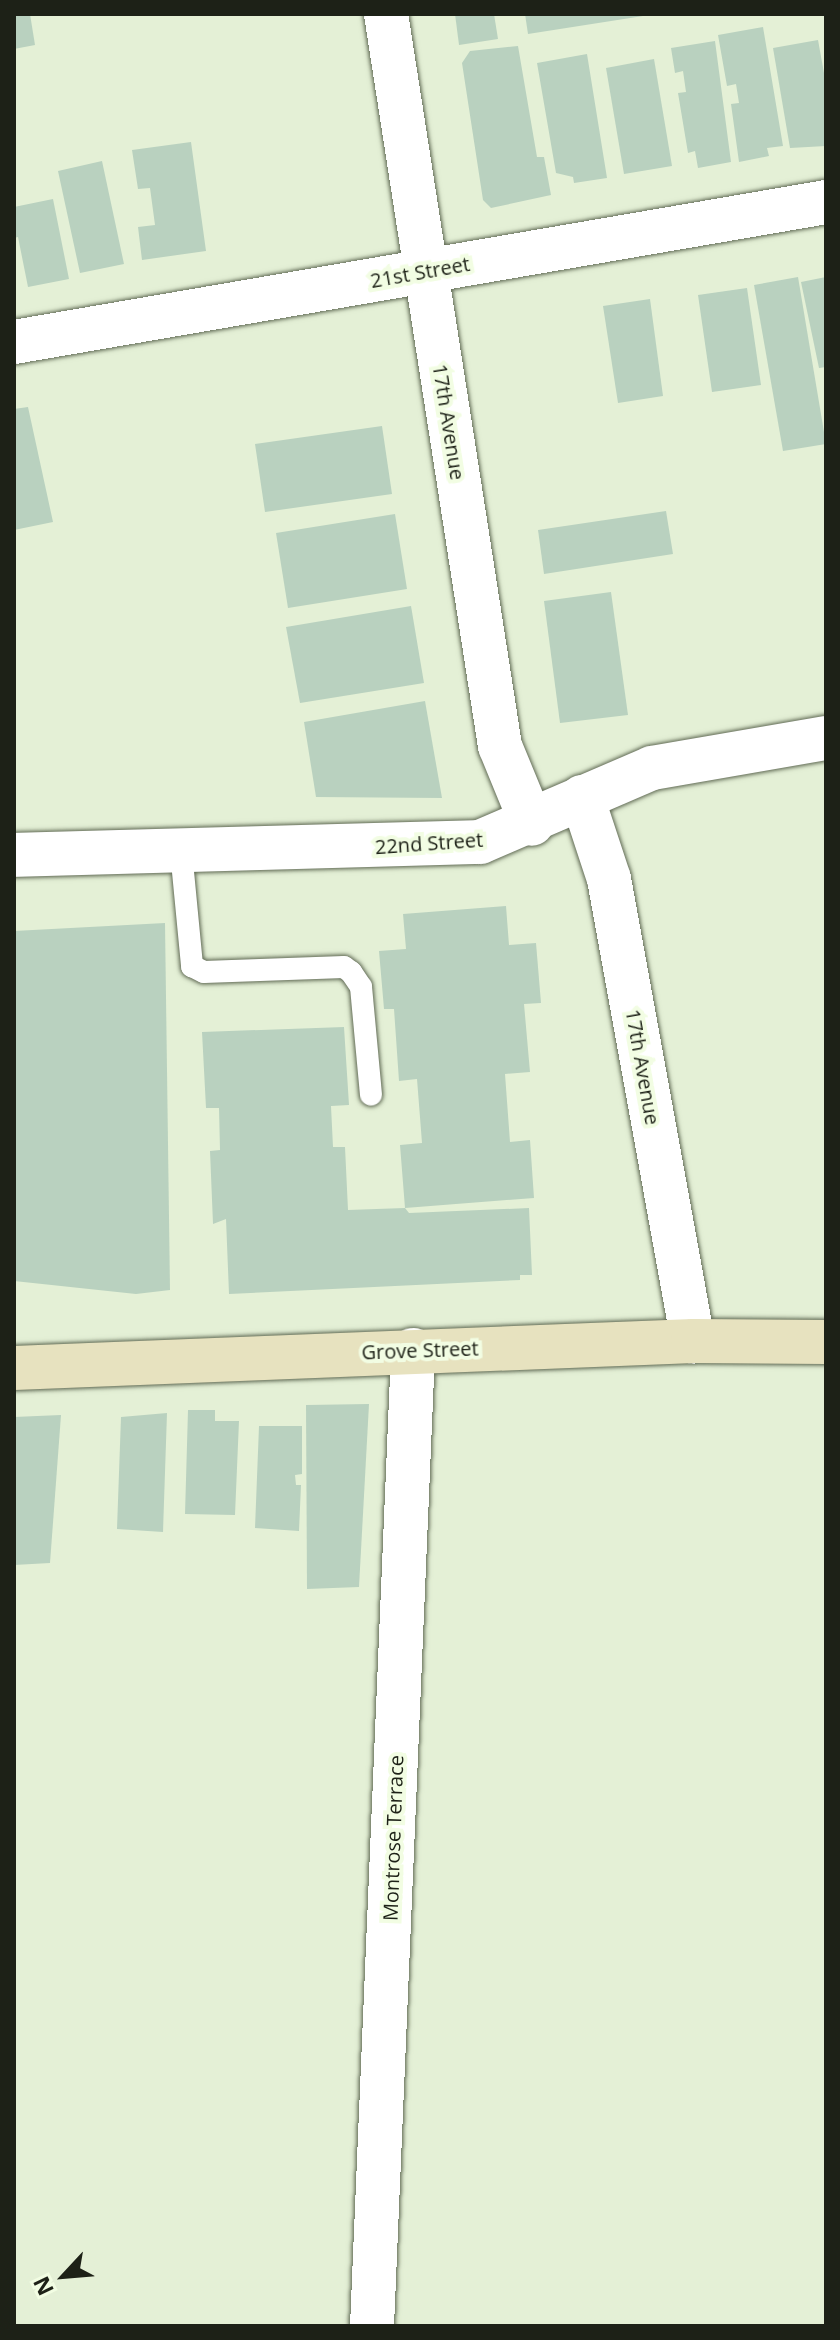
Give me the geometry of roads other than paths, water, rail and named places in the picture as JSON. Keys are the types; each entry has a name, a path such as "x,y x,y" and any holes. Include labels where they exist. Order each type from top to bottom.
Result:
{"main road":[{"name":"Grove Street","path":"14,1368 693,1341 826,1342"}],"street":[{"name":"17th Avenue","path":"386,14 500,746 532,824"},
{"name":"21st Street","path":"14,342 826,202"},
{"name":"22nd Street","path":"14,855 455,845 505,835 582,797 652,768 826,738"},
{"name":"17th Avenue","path":"582,797 609,879 693,1341"},
{"name":"Montrose Terrace","path":"372,2326 413,1350"}],"lane":[{"path":"181,851 192,966 204,972 344,967 351,972 361,987 371,1095"}]}
